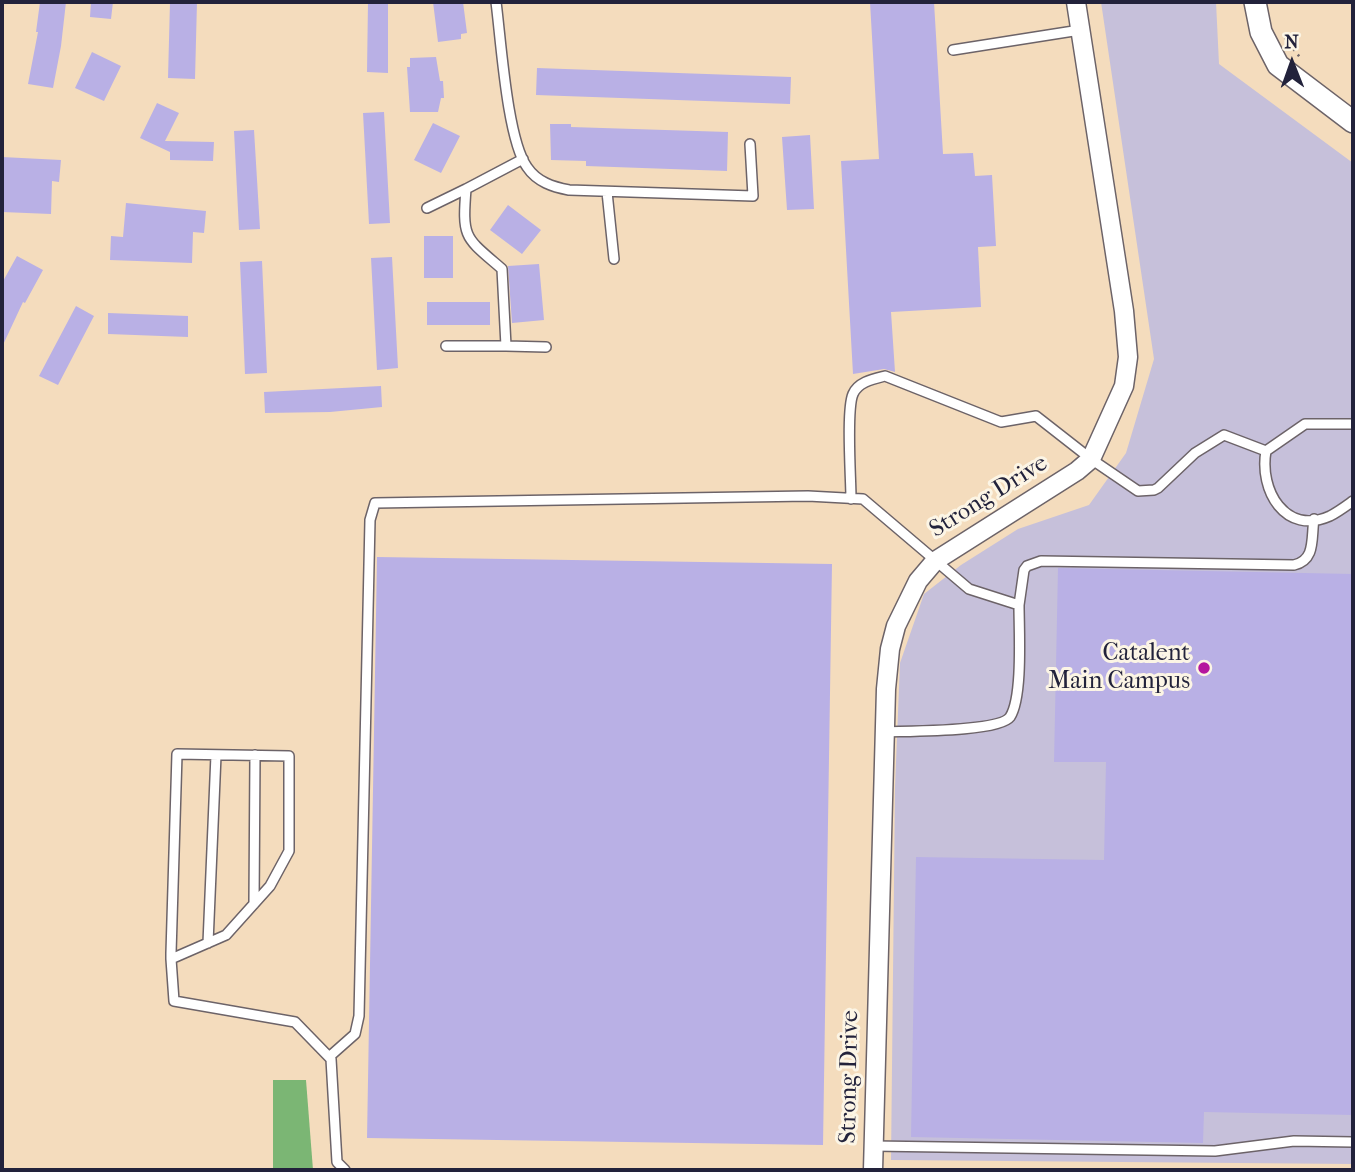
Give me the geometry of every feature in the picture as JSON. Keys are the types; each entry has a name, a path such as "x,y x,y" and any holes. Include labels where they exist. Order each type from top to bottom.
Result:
{"street":[{"name":"Strong Drive","path":"873,1170 883,732 890,649 896,626 918,581 935,561 1077,471 1091,459 1119,400 1127,372 1128,348 1076,2"},
{"path":"1255,2 1261,32 1278,65 1353,122"}],"lane":[{"path":"496,2 517,146 536,176 556,187 607,192 753,196 750,144"},
{"path":"953,50 1080,30"},
{"path":"427,208 523,159"},
{"path":"466,189 464,220 469,240 502,269 506,346"},
{"path":"607,192 614,259"},
{"path":"446,346 546,347"},
{"path":"851,499 850,415 853,394 867,380 885,376 1001,422 1036,416 1138,491 1146,492 1158,488 1195,453 1224,435 1266,451"},
{"path":"1353,424 1305,424 1266,451 1263,465 1272,499 1288,514 1307,520 1330,516 1353,501"},
{"path":"329,1058 355,1034 359,1016 370,520 375,503 808,496 863,499 969,589 1019,605"},
{"path":"883,732 954,730 1000,724 1007,720 1017,698 1019,605 1024,570 1031,564 1041,561 1294,565 1303,563 1309,556 1314,519"},
{"path":"171,959 226,935 270,887 289,851 289,756 177,754 171,959 174,1001 295,1022 331,1059 337,1162 345,1170"},
{"path":"208,943 216,755"},
{"path":"254,905 256,755"},
{"path":"873,1146 1215,1151 1294,1141 1353,1142"}],"path":[{"path":"1281,31 1303,60"}],"shaded area":[{"path":"1101,2 1216,2 1219,64 1353,163 1353,1164 891,1160 895,787 900,663 924,594 961,565 1018,529 1089,505 1126,453 1154,359"}],"green space":[{"path":"273,1080 306,1080 313,1170 273,1170"}],"building":[{"path":"40,2 66,2 53,88 28,84 38,32"},
{"path":"91,2 113,2 111,19 90,17"},
{"path":"170,2 197,2 195,79 168,78"},
{"path":"368,2 388,2 388,73 367,72"},
{"path":"433,2 463,2 467,33 461,34 461,39 438,42"},
{"path":"870,2 934,2 943,154 973,153 975,176 992,175 996,246 978,247 981,307 891,312 895,372 884,369 853,374 841,161 879,159"},
{"path":"92,52 121,66 104,101 75,88"},
{"path":"436,57 440,81 443,81 444,98 441,98 438,112 410,112 407,67 410,67 410,58"},
{"path":"537,68 791,77 790,104 536,95"},
{"path":"157,103 179,113 165,141 214,142 213,161 170,160 170,152 140,138"},
{"path":"384,112 390,223 369,224 363,113"},
{"path":"433,123 460,136 441,173 414,160"},
{"path":"550,124 728,132 727,171 586,166 586,161 551,160"},
{"path":"254,130 260,229 239,230 234,131"},
{"path":"810,135 814,209 787,210 782,137"},
{"path":"2,157 61,160 59,182 52,181 51,214 2,212"},
{"path":"126,203 206,211 204,233 193,232 192,263 110,260 111,236 123,237"},
{"path":"508,205 541,230 522,254 490,230"},
{"path":"424,236 453,236 453,278 424,278"},
{"path":"17,256 43,270 25,303 23,302 2,347 2,283"},
{"path":"392,257 398,368 377,370 371,258"},
{"path":"262,261 267,373 245,374 240,262"},
{"path":"539,264 544,320 512,323 508,266"},
{"path":"427,302 490,302 490,325 427,325"},
{"path":"76,306 94,316 58,385 39,376"},
{"path":"108,313 188,316 188,337 108,334"},
{"path":"381,386 382,407 330,412 265,413 264,392"},
{"path":"377,557 832,564 823,1145 367,1138"},
{"path":"1058,568 1353,574 1353,1115 1204,1112 1203,1143 911,1137 916,857 1104,860 1106,762 1054,762"}],"place":[{"name":"Catalent Main Campus","path":"1204,668"}]}
